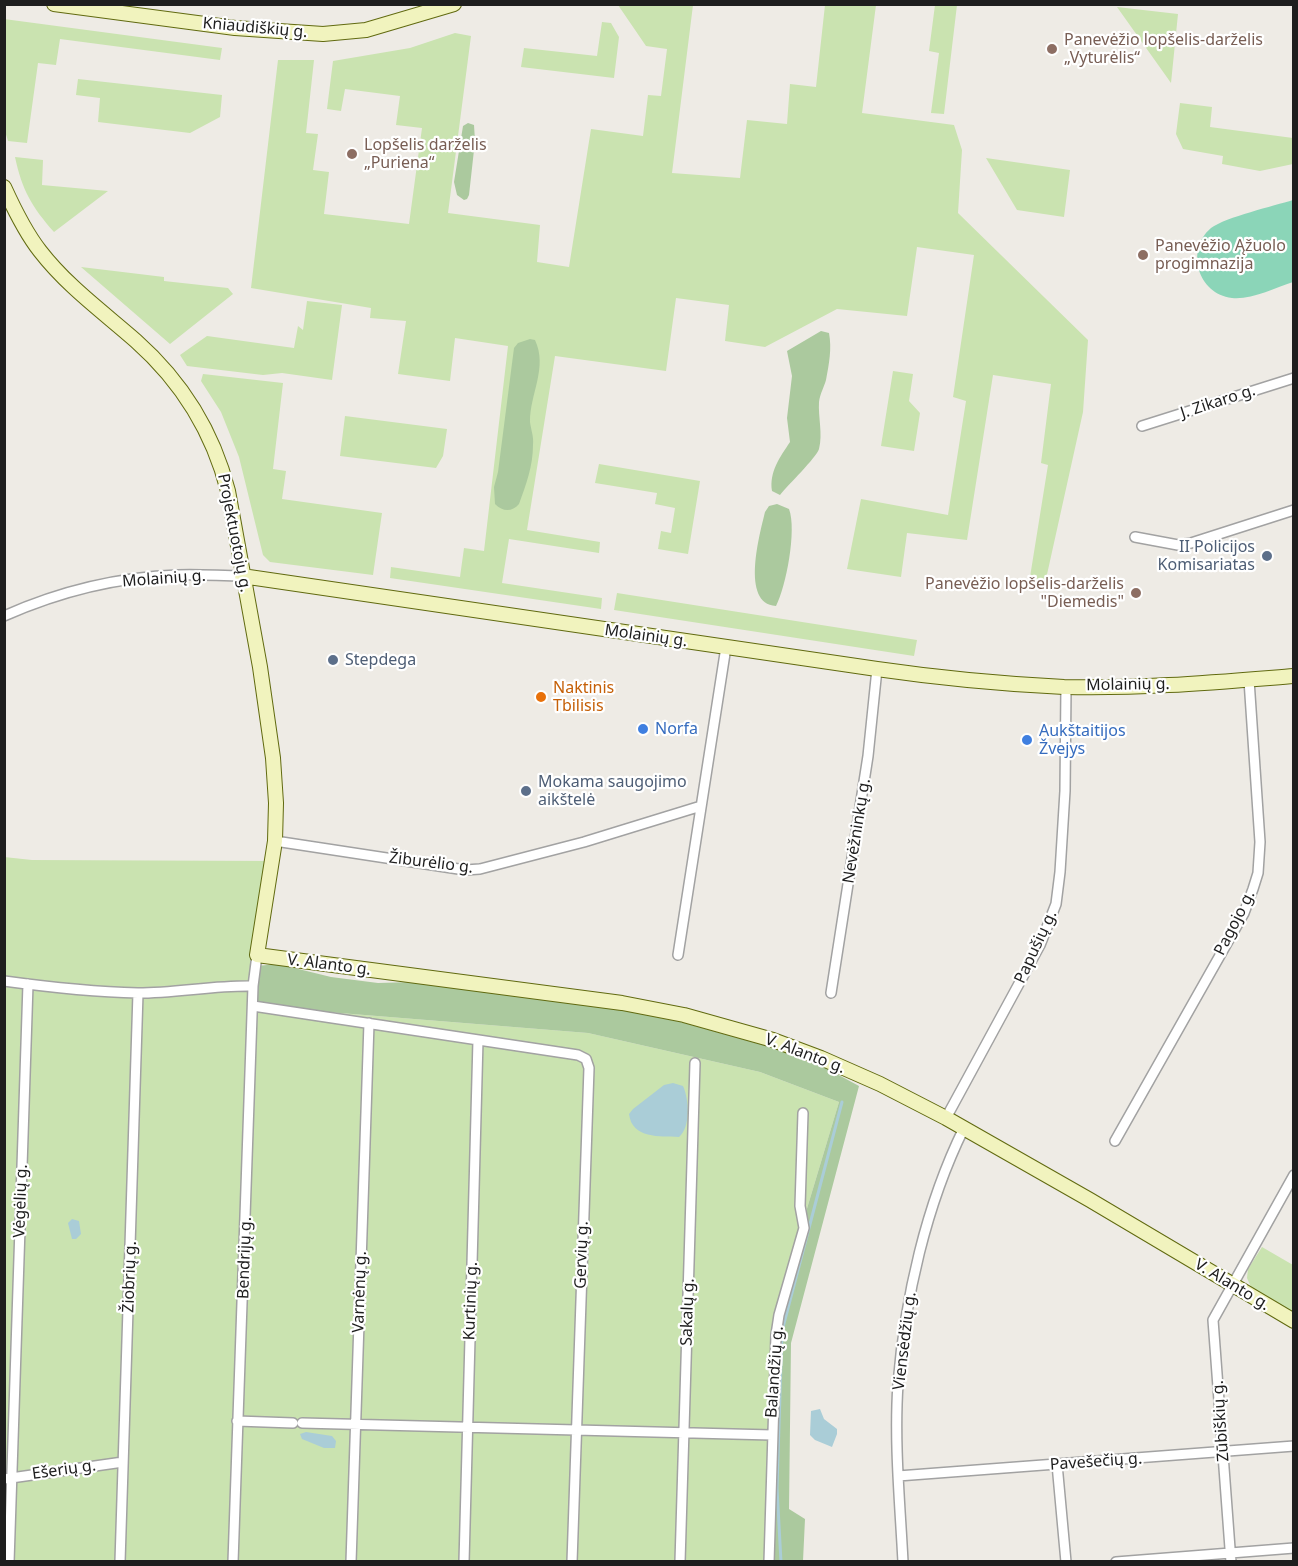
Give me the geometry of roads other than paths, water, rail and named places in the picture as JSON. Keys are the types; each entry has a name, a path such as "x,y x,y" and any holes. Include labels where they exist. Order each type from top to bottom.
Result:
{"main road":[{"name":"Kniaudiškių g.","path":"54,4 235,28 323,34 366,30 454,4"},
{"name":"Projektuotojų g.","path":"4,187 18,217 45,258 88,300 157,361 183,393 205,428 221,464 228,491 259,663 273,758 276,803 275,841 257,955"},
{"name":"Molainių g.","path":"242,576 877,669 983,681 1066,687 1138,687 1293,676"},
{"name":"V. Alanto g.","path":"257,955 622,1003 684,1015 773,1040 880,1084 964,1128 1293,1321"}],"street":[{"name":"J. Zikaro g.","path":"1142,426 1293,378"},
{"path":"1135,537 1178,545 1191,543 1293,510"},
{"name":"Molainių g.","path":"4,616 49,598 105,584 177,575 242,576"},
{"path":"678,955 726,647"},
{"name":"Nevėžninkų g.","path":"831,993 868,756 877,669"},
{"name":"Pagojo g.","path":"1115,1141 1244,913 1258,873 1260,842 1249,680"},
{"name":"Papušių g.","path":"945,1118 1041,945 1056,904 1065,791 1066,687"},
{"name":"Žiburėlio g.","path":"275,841 465,870 480,869 584,842 701,806"},
{"name":"Bendrijų g.","path":"233,1562 253,986 257,955"},
{"path":"4,981 138,993 253,986"},
{"name":"Vėgėlių g.","path":"9,1562 8,1478 28,984"},
{"name":"Žiobrių g.","path":"120,1562 138,993"},
{"name":"Gervių g.","path":"253,1006 578,1054 586,1059 589,1068 572,1562"},
{"name":"Varnėnų g.","path":"351,1562 369,1023"},
{"name":"Kurtinių g.","path":"464,1562 478,1040"},
{"name":"Sakalų g.","path":"680,1562 694,1063"},
{"name":"Balandžių g.","path":"769,1562 776,1335 779,1315 804,1228 801,1206 803,1113"},
{"name":"Viensėdžių g.","path":"903,1562 898,1476 898,1384 910,1296 928,1220 964,1128"},
{"name":"Zūbiškių g.","path":"1231,1557 1213,1320 1293,1175"},
{"path":"237,1421 772,1435"},
{"name":"Pavešečių g.","path":"898,1476 1293,1446"},
{"name":"Ešerių g.","path":"8,1478 123,1462"},
{"path":"1057,1464 1066,1562"},
{"path":"1116,1562 1231,1557 1293,1548"}],"water":[{"path":"673,1083 683,1086 687,1098 686,1127 679,1137 656,1136 635,1128 629,1114 633,1109 664,1085"},
{"path":"72,1219 79,1221 81,1234 76,1239 72,1239 68,1223"},
{"path":"820,1409 824,1419 837,1429 832,1447 815,1440 810,1435 811,1411"},
{"path":"306,1432 332,1436 336,1441 335,1448 324,1448 302,1439 300,1434"}],"waterway":[{"path":"781,1562 777,1488 782,1331 842,1102"}],"place":[{"name":"Panevėžio lopšelis-darželis „Vyturėlis“","path":"1052,49"},
{"name":"Lopšelis darželis „Puriena“","path":"352,154"},
{"name":"Panevėžio Ąžuolo progimnazija","path":"1143,255"},
{"name":"II Policijos Komisariatas","path":"1267,556"},
{"name":"Panevėžio lopšelis-darželis \"Diemedis\"","path":"1136,593"},
{"name":"Stepdega","path":"333,660"},
{"name":"Naktinis Tbilisis","path":"541,697"},
{"name":"Norfa","path":"643,729"},
{"name":"Aukštaitijos Žvejys","path":"1027,740"},
{"name":"Mokama saugojimo aikštelė","path":"526,791"}]}
